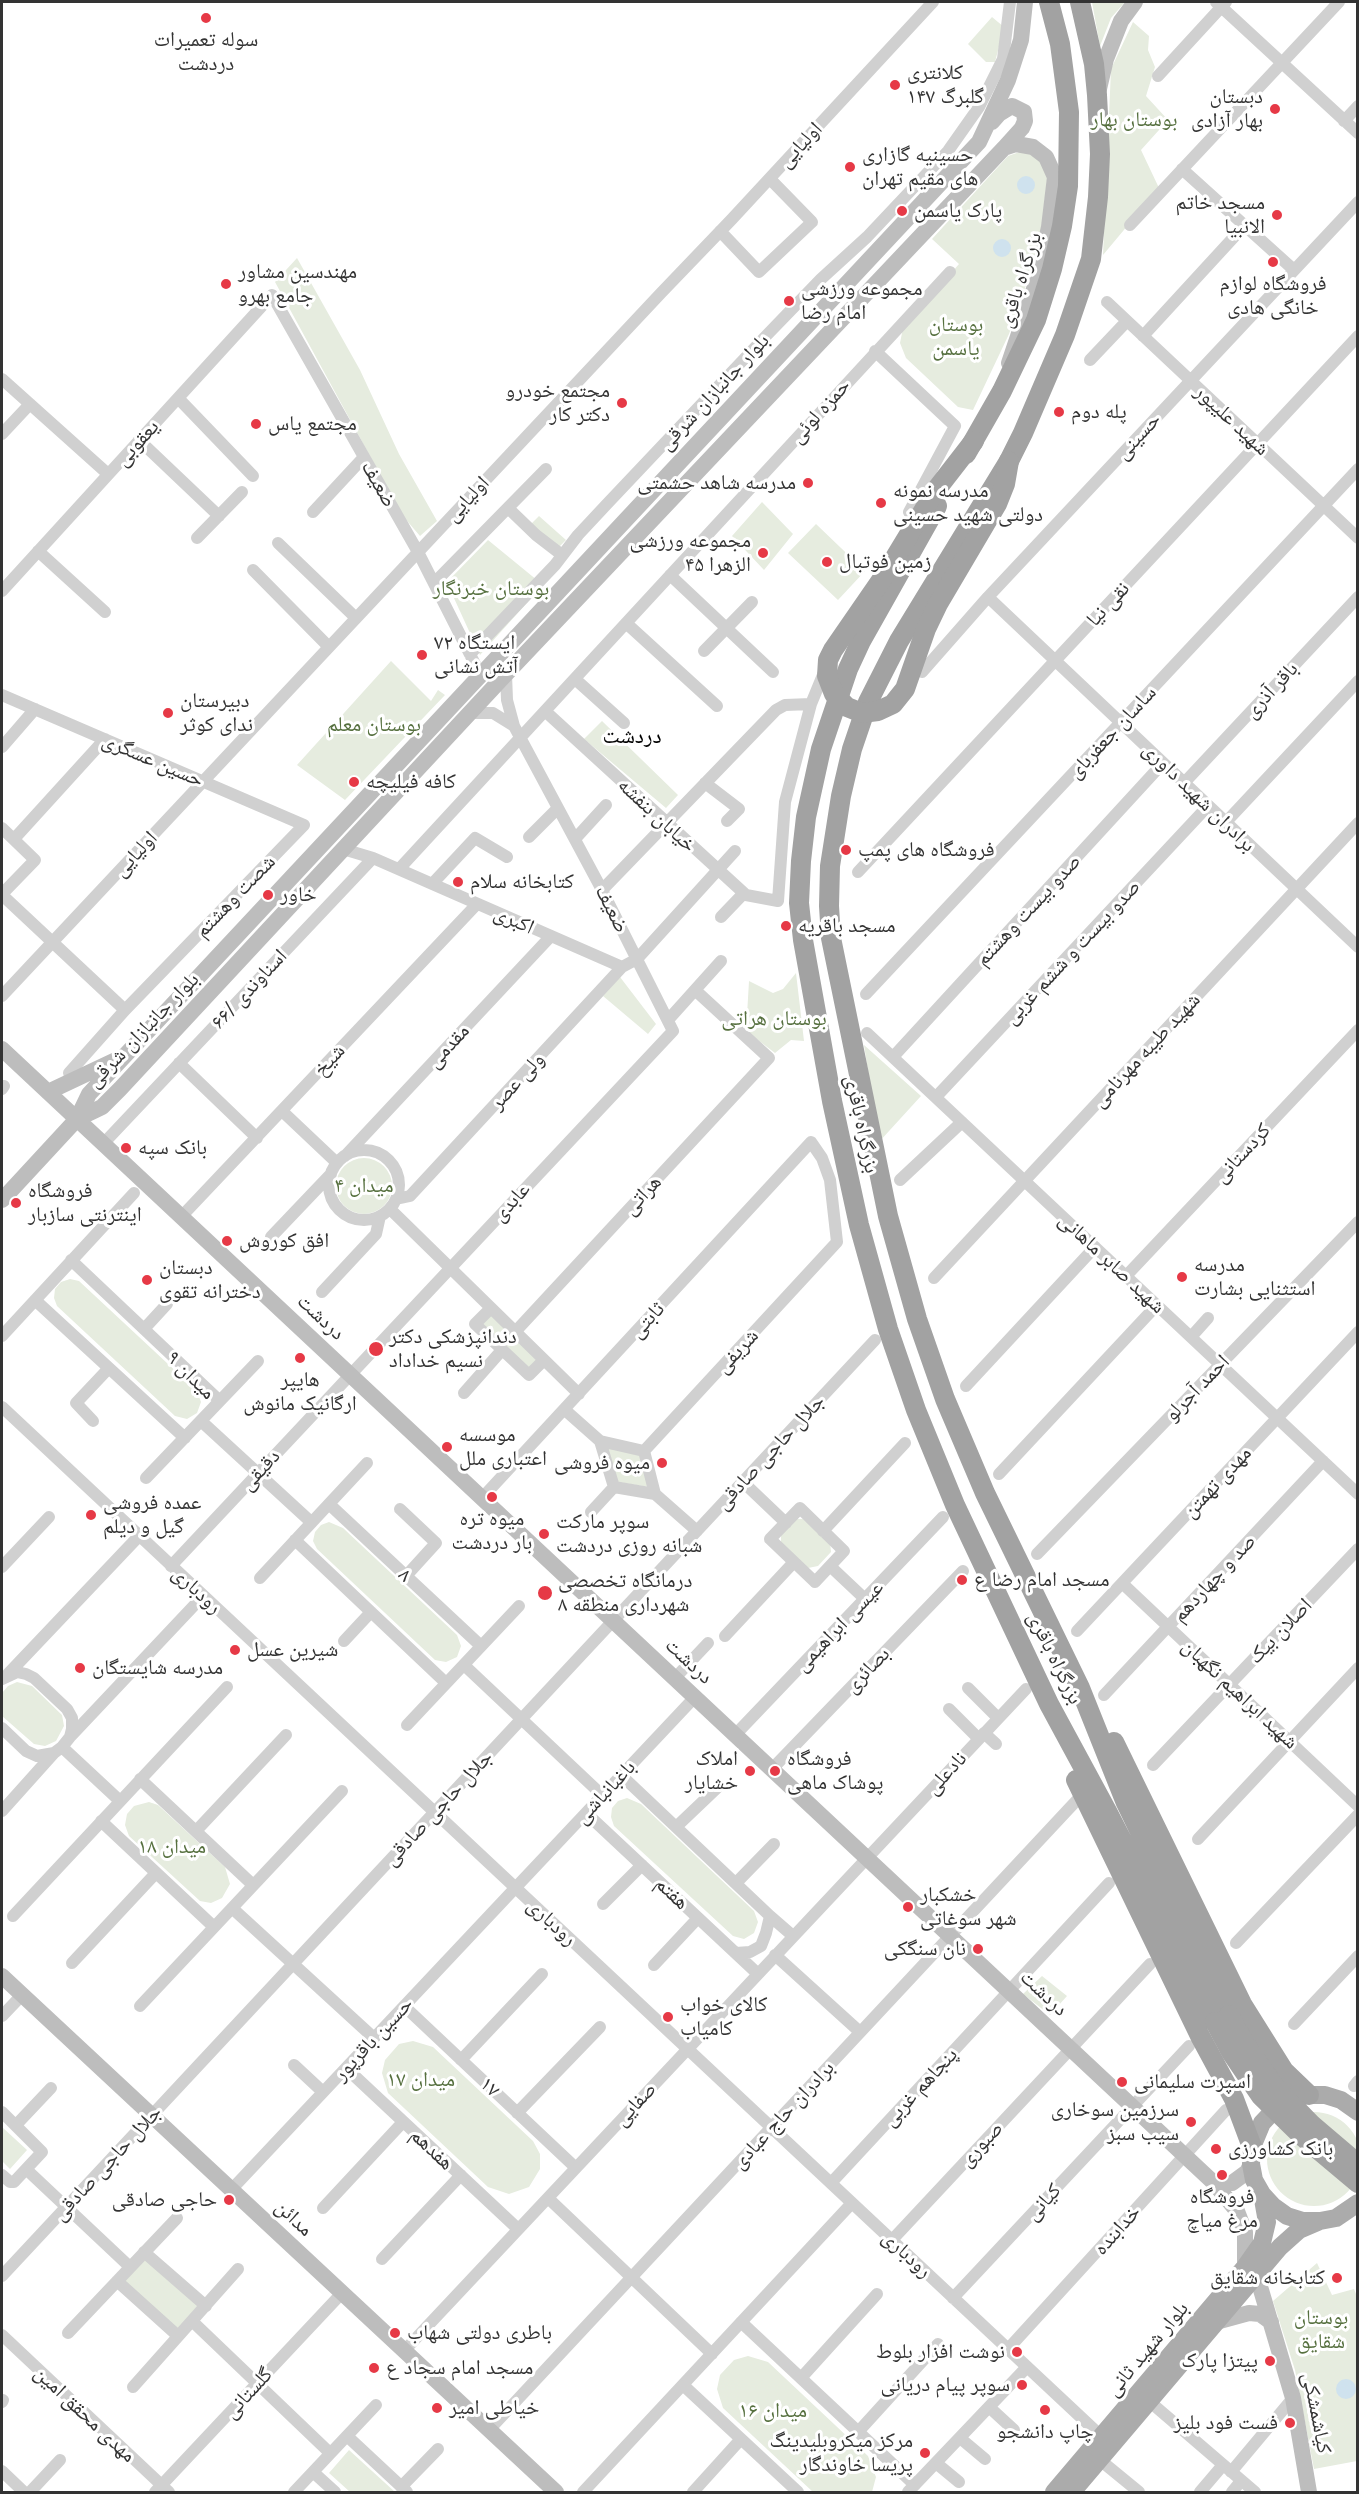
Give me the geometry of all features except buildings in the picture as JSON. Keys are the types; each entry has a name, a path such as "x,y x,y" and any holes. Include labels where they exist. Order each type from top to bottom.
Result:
{"highway":[{"name":"بزرگراه باقری","path":"1049,2 1060,44 1069,112 1068,186 1052,269 1036,320 1002,390 861,640 836,700 821,749 806,817 801,861 800,903 803,940 832,1101 859,1225 888,1329 916,1410 955,1505 1049,1704 1222,2019 1245,2044 1274,2086 1312,2125 1358,2164"},
{"name":"بزرگراه باقری","path":"1080,2 1094,64 1097,95 1098,186 1090,259 1065,335 1032,415 1009,461 925,596 868,702 852,749 841,796 830,866 831,938 888,1216 917,1319 945,1399 985,1493 1080,1688 1126,1803 1222,2019 1231,2052 1261,2096 1302,2136 1358,2183"},
{"path":"974,441 936,490 882,579 828,660 827,676 834,694 847,707 862,713 878,711 893,704 905,689 926,629 938,604 997,504 1005,484 1009,461"},
{"path":"1080,1688 1113,1738 1242,2004 1284,2071 1309,2095"},
{"path":"1049,1704 1068,1763 1200,2036 1234,2099 1251,2155"}],"main road":[{"name":"بلوار جانبازان شرقی","path":"76,1119 89,1094 979,142 1008,80 1021,40 1025,2"},
{"path":"1097,95 1106,59 1121,21 1135,2"},
{"name":"بلوار جانبازان شرقی","path":"76,1119 102,1107 120,1089 469,713 1004,148 1022,128 1025,121 1024,112 1012,106 1005,109 985,130"},
{"path":"1002,390 1013,346 1039,273 1049,227 1055,177 1046,157 1033,147 1016,144 1004,148"},
{"name":"دردشت","path":"2,1049 1214,2183 1237,2211 1245,2232 1251,2270"},
{"path":"48,1092 125,1057"},
{"path":"2,1200 76,1119"},
{"name":"مدائن","path":"2,1976 556,2493"},
{"path":"1214,2183 1232,2183 1247,2172 1257,2131 1272,2112 1293,2098 1309,2095 1325,2096 1341,2100 1358,2112"},
{"name":"بلوار شهید ثانی","path":"1072,2493 1216,2322 1251,2270 1267,2222 1262,2194 1254,2180 1251,2155"},
{"path":"1262,2194 1287,2216 1303,2221 1358,2218"},
{"name":"بلوار شهید ثانی","path":"1054,2493 1251,2270 1299,2230 1358,2204"},
{"name":"کیاشمشکی","path":"1251,2270 1271,2322 1293,2398 1309,2493"},
{"path":"1216,2322 1249,2313 1260,2314 1271,2322"}],"street":[{"path":"470,654 599,512 770,331 873,230 954,143 980,106 1003,60 1010,2"},
{"path":"1130,225 1339,2"},
{"path":"1158,76 1221,3 1358,133"},
{"name":"اولیایی","path":"2,996 770,178 927,4"},
{"path":"1344,121 1358,106"},
{"path":"954,143 967,155"},
{"path":"1182,169 1294,270"},
{"path":"720,231 759,272 812,222 770,178"},
{"name":"حسینی","path":"921,672 988,597 1358,202"},
{"path":"1143,336 1245,225"},
{"name":"حمزه لوئی","path":"400,868 950,272"},
{"name":"ضعیف","path":"272,295 418,552 481,676"},
{"name":"یعقوبی","path":"2,591 272,295"},
{"name":"شهید علیپور","path":"1107,302 1358,538"},
{"path":"1090,360 1127,321"},
{"name":"نقی نیا","path":"858,872 1358,336"},
{"path":"875,351 955,426 909,512"},
{"path":"2,379 108,474"},
{"path":"178,398 252,476"},
{"path":"2,434 30,404"},
{"path":"139,440 219,516"},
{"path":"313,512 364,457"},
{"path":"438,578 546,469"},
{"name":"ساسان جعفربای","path":"866,994 1358,470"},
{"path":"197,538 242,492"},
{"path":"508,508 536,535 562,555"},
{"path":"278,543 356,618"},
{"path":"38,551 105,612"},
{"path":"253,570 328,647"},
{"path":"670,575 773,672"},
{"name":"برادران شهید داوری","path":"988,597 1358,947"},
{"name":"باقر آذری","path":"1184,783 1358,597"},
{"path":"704,651 752,602"},
{"path":"626,623 717,706"},
{"path":"602,890 776,710 784,705 811,704 837,641"},
{"name":"ضعیف","path":"506,674 507,700 514,726 602,890 670,1026"},
{"path":"575,679 624,723"},
{"path":"1226,822 1358,681"},
{"name":"حسین عسگری","path":"2,695 304,825"},
{"name":"خیابان بنفشه","path":"545,711 744,893 778,901 785,802 811,704"},
{"path":"2,747 34,709"},
{"path":"469,713 493,714 514,726"},
{"path":"14,839 105,740"},
{"name":"صدو بیست وهشتم","path":"893,1057 1163,763"},
{"path":"705,783 739,809 727,821"},
{"path":"575,839 606,805"},
{"name":"صدو بیست و ششم غربی","path":"936,1098 1208,806"},
{"path":"529,837 558,808"},
{"name":"شهید طیبه مهرنامی","path":"934,1278 1358,823"},
{"name":"شصت وهشتم","path":"69,1073 125,1010 304,825"},
{"path":"2,828 35,860 2,895 125,1010"},
{"path":"433,883 475,838 507,857"},
{"path":"344,849 373,858"},
{"name":"ولی عصر","path":"389,1208 411,1196 622,967 637,959 735,851"},
{"name":"اکبری","path":"373,858 622,967"},
{"name":"اسناوندی /۶۶","path":"103,1144 373,858"},
{"path":"721,917 744,893"},
{"name":"شیخ","path":"182,1217 477,904"},
{"name":"مقدمی","path":"271,1237 551,936"},
{"name":"عابدی","path":"350,1374 670,1026 695,990 721,961"},
{"name":"هراتی","path":"515,1332 769,1058 695,990"},
{"name":"کردستانی","path":"1126,1276 1358,1030"},
{"name":"شهید صابر ماهانی","path":"867,1033 1358,1494"},
{"path":"179,1064 257,1138"},
{"path":"282,1111 338,1164"},
{"path":"900,1180 962,1122"},
{"name":"ثابتی","path":"482,1498 811,1142 822,1158 832,1191 837,1242 830,1251"},
{"path":"322,1292 376,1234 389,1208 398,1178 394,1167 377,1153 367,1151 338,1164 329,1185 331,1197 337,1208 357,1220 369,1220 389,1208"},
{"path":"2,1336 134,1192"},
{"path":"389,1208 579,1394"},
{"name":"احمد آجرلو","path":"1037,1554 1358,1222"},
{"path":"966,1386 1095,1247"},
{"name":"شریفی","path":"644,1451 830,1251"},
{"name":"میدان ۹","path":"71,1260 220,1401 146,1478"},
{"path":"34,1300 185,1438"},
{"path":"144,1329 167,1304"},
{"path":"999,1474 1157,1305"},
{"path":"491,1308 475,1324 528,1375 544,1360"},
{"path":"1191,1337 1208,1318"},
{"name":"مهدی تهمتن","path":"1077,1631 1358,1332"},
{"name":"جلال حاجی صادقی","path":"2,2276 875,1340"},
{"path":"464,1393 502,1350"},
{"path":"220,1401 258,1361"},
{"path":"93,1421 76,1403 109,1368"},
{"name":"دقیقی","path":"171,1566 350,1374"},
{"name":"رودباری","path":"2,1407 1102,2437"},
{"path":"565,1410 600,1441 644,1451 655,1494"},
{"path":"201,1421 311,1522"},
{"path":"600,1441 614,1487"},
{"path":"823,1531 905,1443"},
{"name":"صد و چهاردهم","path":"1104,1695 1323,1461"},
{"path":"260,1578 367,1463"},
{"path":"743,1482 786,1523"},
{"path":"614,1487 655,1494 697,1531"},
{"path":"591,1512 614,1487"},
{"name":"۸","path":"329,1504 481,1646"},
{"path":"800,1508 823,1531 844,1551 814,1581 770,1539 800,1508"},
{"path":"400,1509 436,1543 405,1576"},
{"path":"2,1567 49,1517"},
{"name":"عیسی ابراهیمی","path":"735,1735 943,1517"},
{"path":"4,1677 139,1536"},
{"path":"294,1540 446,1683"},
{"name":"اصلان بیک","path":"1153,1765 1358,1549"},
{"path":"725,1636 794,1562"},
{"path":"830,1566 865,1599"},
{"name":"بصائری","path":"772,1769 963,1571"},
{"name":"شهید ابراهیم نگهبان","path":"1122,1583 1358,1806"},
{"path":"2,1811 203,1596"},
{"path":"407,1725 519,1606"},
{"path":"344,1641 371,1612"},
{"path":"675,1678 708,1643"},
{"path":"464,1665 602,1796"},
{"path":"1198,1839 1358,1668"},
{"path":"2,1728 26,1751 37,1755 62,1746 72,1719 67,1709 26,1674 16,1672 4,1677"},
{"path":"13,1916 227,1687"},
{"path":"968,1688 998,1718"},
{"name":"نادعلی","path":"866,1858 1026,1689"},
{"name":"باغبانباشی","path":"516,1888 695,1697"},
{"path":"949,1709 982,1736 996,1744"},
{"path":"196,1831 286,1736"},
{"path":"62,1746 120,1802"},
{"path":"621,1775 793,1936"},
{"path":"140,1779 254,1886"},
{"path":"676,1827 717,1788"},
{"path":"140,2006 342,1791"},
{"name":"برادران حاج عبادی","path":"489,2430 1077,1800"},
{"name":"هفتم","path":"586,1813 758,1974"},
{"path":"1236,1943 1358,1815"},
{"path":"101,1821 214,1927"},
{"path":"736,1883 774,1844"},
{"name":"صفایی","path":"404,2351 866,1858"},
{"path":"603,1904 642,1865"},
{"path":"72,1963 156,1873"},
{"name":"پنجاهم غربی","path":"831,2183 1110,1883"},
{"name":"حسین باقرپور","path":"231,2190 516,1888"},
{"path":"232,1908 374,2038"},
{"path":"736,1953 750,1952 761,1946 770,1916"},
{"path":"654,1965 698,1918"},
{"path":"775,1955 860,2032"},
{"path":"1294,2024 1358,1956"},
{"name":"صبوری","path":"891,2240 1150,1964"},
{"path":"461,2060 542,1974"},
{"path":"2,2016 22,1995"},
{"name":"۱۷","path":"404,2006 576,2168"},
{"path":"517,2113 600,2027"},
{"name":"کیانی","path":"953,2298 1189,2046"},
{"path":"294,2065 323,2092"},
{"name":"هفدهم","path":"346,2068 518,2229"},
{"path":"16,2125 51,2088"},
{"name":"خدابنده","path":"1008,2349 1226,2110"},
{"path":"2,2112 42,2152 12,2183 2,2175"},
{"path":"323,2208 403,2122"},
{"path":"27,2170 130,2267"},
{"path":"382,2259 461,2175"},
{"path":"548,2198 712,2354"},
{"path":"583,2493 852,2203"},
{"path":"68,2333 177,2218"},
{"path":"144,2252 206,2306"},
{"path":"133,2387 238,2269"},
{"path":"117,2281 178,2336"},
{"name":"گلستانی","path":"162,2490 257,2383 342,2293"},
{"path":"801,2378 877,2294"},
{"path":"192,2321 330,2453"},
{"path":"741,2322 858,2432 912,2489 1027,2367"},
{"name":"مهدی محقق امین","path":"2,2335 162,2490"},
{"path":"858,2432 938,2344"},
{"path":"683,2385 798,2493"},
{"path":"1200,2493 1227,2468 1293,2398"},
{"path":"1149,2401 1255,2493"},
{"path":"294,2493 376,2405"},
{"path":"989,2407 1014,2430"},
{"path":"347,2436 404,2490 438,2449"},
{"path":"960,2438 985,2459"},
{"path":"693,2493 741,2439"},
{"path":"30,2493 60,2460"},
{"path":"1100,2460 1139,2493"},
{"path":"936,2463 959,2482"},
{"path":"313,2472 335,2493"},
{"path":"3,2477 24,2493"},
{"path":"1232,2493 1241,2481"}],"green space":[{"path":"1092,2 1125,2 1111,18 1100,46"},
{"path":"992,17 1004,27 995,62 986,62 968,44"},
{"name":"بوستان بهار","path":"1133,22 1149,36 1148,50 1155,67 1146,96 1168,120 1141,150 1159,188 1103,255 1111,69"},
{"name":"بوستان یاسمن","path":"1028,149 1049,163 1039,248 1009,334 973,410 958,407 906,358 900,343 903,328 959,264 932,239 1008,156"},
{"path":"297,258 360,370 399,454 437,521 420,536 402,515 275,282"},
{"name":"مجموعه ورزشی الزهرا ۴۵","path":"762,502 793,534 764,570 732,536"},
{"path":"539,516 566,540 558,548 530,525"},
{"name":"زمین فوتبال","path":"816,524 865,571 838,600 788,553"},
{"name":"بوستان خبرنگار","path":"488,540 543,585 480,655 453,596 449,580"},
{"name":"بوستان معلم","path":"391,661 431,701 438,690 445,695 345,800 297,765"},
{"path":"602,721 678,795 666,808 584,739"},
{"name":"بوستان هراتی","path":"796,973 804,1041 791,1040 775,1053 737,1024 747,1015 749,981 773,993 783,989"},
{"path":"620,977 656,1024 648,1034 603,996"},
{"path":"864,1045 921,1096 879,1142"},
{"name":"میدان ۴","path":"364,1158 384,1166 392,1186 384,1206 364,1214 344,1206 336,1186 344,1166"},
{"path":"70,1279 79,1281 197,1391 201,1402 197,1413 187,1419 175,1416 57,1306 54,1298 55,1289 61,1282"},
{"path":"490,1313 539,1359 529,1370 480,1324"},
{"path":"607,1448 640,1455 649,1487 618,1482"},
{"path":"795,1519 803,1519 830,1542 831,1552 818,1566 808,1568 781,1543 781,1534"},
{"path":"329,1522 343,1528 457,1635 461,1646 457,1657 446,1662 435,1660 317,1549 313,1541 315,1532 321,1525"},
{"path":"17,1682 32,1686 62,1715 64,1726 56,1741 45,1746 34,1744 2,1716 2,1693 8,1686"},
{"path":"627,1798 641,1804 754,1911 758,1922 754,1933 744,1939 733,1936 614,1826 611,1817 612,1808 618,1801"},
{"name":"میدان ۱۸","path":"149,1802 158,1805 225,1867 230,1884 222,1898 211,1903 200,1901 129,1836 125,1825 127,1814 134,1806"},
{"path":"1042,1976 1067,1996 1050,2015 1023,1994"},
{"name":"میدان ۱۷","path":"413,2041 433,2047 533,2141 540,2154 540,2169 529,2187 509,2194 488,2187 388,2093 382,2073 385,2060 399,2044"},
{"path":"1314,2112 1332,2116 1347,2126 1357,2141 1361,2159 1357,2177 1347,2192 1332,2202 1314,2206 1296,2202 1281,2192 1271,2177 1267,2159 1271,2141 1281,2126 1296,2116"},
{"path":"2,2127 27,2150 10,2169 2,2161"},
{"path":"145,2255 202,2306 178,2333 120,2281"},
{"name":"بوستان شقایق","path":"1317,2263 1332,2295 1354,2289 1358,2299 1357,2461 1314,2469 1295,2370 1273,2301"},
{"name":"میدان ۱۶","path":"748,2356 768,2362 868,2456 876,2477 872,2492 813,2492 723,2408 717,2389 720,2375 734,2360"},
{"path":"349,2450 395,2492 350,2492 329,2473"}],"water":[{"path":"1026,176 1032,179 1035,185 1032,191 1026,194 1020,191 1017,185 1020,179"},
{"path":"1002,239 1008,242 1011,248 1008,254 1002,257 996,254 993,248 996,242"},
{"path":"1346,2379 1353,2382 1356,2389 1353,2396 1346,2399 1339,2396 1336,2389 1339,2382"}],"place":[{"name":"سوله تعمیرات دردشت","path":"206,18"},
{"name":"کلانتری ۱۴۷ گلبرگ","path":"895,85"},
{"name":"دبستان بهار آزادی","path":"1275,109"},
{"name":"حسینیه گازاری های مقیم تهران","path":"850,167"},
{"name":"پارک یاسمن","path":"902,211"},
{"name":"مسجد خاتم الانبیا","path":"1277,215"},
{"name":"فروشگاه لوازم خانگی هادی","path":"1273,262"},
{"name":"مهندسین مشاور جامع بهرو","path":"226,284"},
{"name":"مجموعه ورزشی امام رضا","path":"789,301"},
{"name":"مجتمع خودرو دکتر کار","path":"622,403"},
{"name":"پله دوم","path":"1059,412"},
{"name":"مجتمع یاس","path":"256,424"},
{"name":"مدرسه شاهد حشمتی","path":"808,483"},
{"name":"مدرسه نمونه دولتی شهید حسینی","path":"881,503"},
{"name":"مجموعه ورزشی الزهرا ۴۵","path":"763,553"},
{"name":"زمین فوتبال","path":"827,562"},
{"name":"ایستگاه ۷۲ آتش نشانی","path":"422,655"},
{"name":"دبیرستان ندای کوثر","path":"168,713"},
{"name":"کافه فیلیچه","path":"354,782"},
{"name":"فروشگاه های پمپ","path":"846,850"},
{"name":"کتابخانه سلام","path":"458,882"},
{"name":"خاور","path":"268,895"},
{"name":"مسجد باقریه","path":"786,926"},
{"name":"بانک سپه","path":"126,1148"},
{"name":"فروشگاه اینترنتی سازبار","path":"16,1203"},
{"name":"افق کوروش","path":"227,1241"},
{"name":"مدرسه استثنایی بشارت","path":"1182,1277"},
{"name":"دبستان دخترانه تقوی","path":"147,1280"},
{"name":"دندانپزشکی دکتر نسیم خداداد","path":"376,1349"},
{"name":"هایپر ارگانیک مانوش","path":"300,1358"},
{"name":"موسسه اعتباری ملل","path":"447,1447"},
{"name":"میوه فروشی","path":"662,1463"},
{"name":"میوه تره بار دردشت","path":"492,1497"},
{"name":"عمده فروشی گیل و دیلم","path":"91,1515"},
{"name":"سوپر مارکت شبانه روزی دردشت","path":"544,1534"},
{"name":"مسجد امام رضا ع","path":"962,1580"},
{"name":"درمانگاه تخصصی شهرداری منطقه ۸","path":"545,1593"},
{"name":"شیرین عسل","path":"235,1650"},
{"name":"مدرسه شایستگان","path":"80,1668"},
{"name":"املاک خشایار","path":"750,1771"},
{"name":"فروشگاه پوشاک ماهی","path":"775,1771"},
{"name":"خشکبار شهر سوغاتی","path":"908,1907"},
{"name":"نان سنگکی","path":"978,1949"},
{"name":"کالای خواب کامیاب","path":"668,2017"},
{"name":"اسپرت سلیمانی","path":"1122,2082"},
{"name":"سرزمین سوخاری سیب سبز","path":"1191,2122"},
{"name":"بانک کشاورزی","path":"1216,2149"},
{"name":"فروشگاه مرغ میاچ","path":"1222,2175"},
{"name":"حاجی صادقی","path":"229,2200"},
{"name":"کتابخانه شقایق","path":"1337,2278"},
{"name":"باطری دولتی شهاب","path":"395,2333"},
{"name":"نوشت افزار بلوط","path":"1017,2352"},
{"name":"پیتزا پارک","path":"1270,2361"},
{"name":"مسجد امام سجاد ع","path":"374,2368"},
{"name":"سوپر پیام دریانی","path":"1022,2385"},
{"name":"خیاطی امیر","path":"437,2408"},
{"name":"چاپ دانشجو","path":"1045,2410"},
{"name":"فست فود بلیز","path":"1290,2423"},
{"name":"مرکز میکروبلیدینگ پریسا خاوندگار","path":"925,2453"}],"district":[{"name":"دردشت","path":"632,736"}]}
